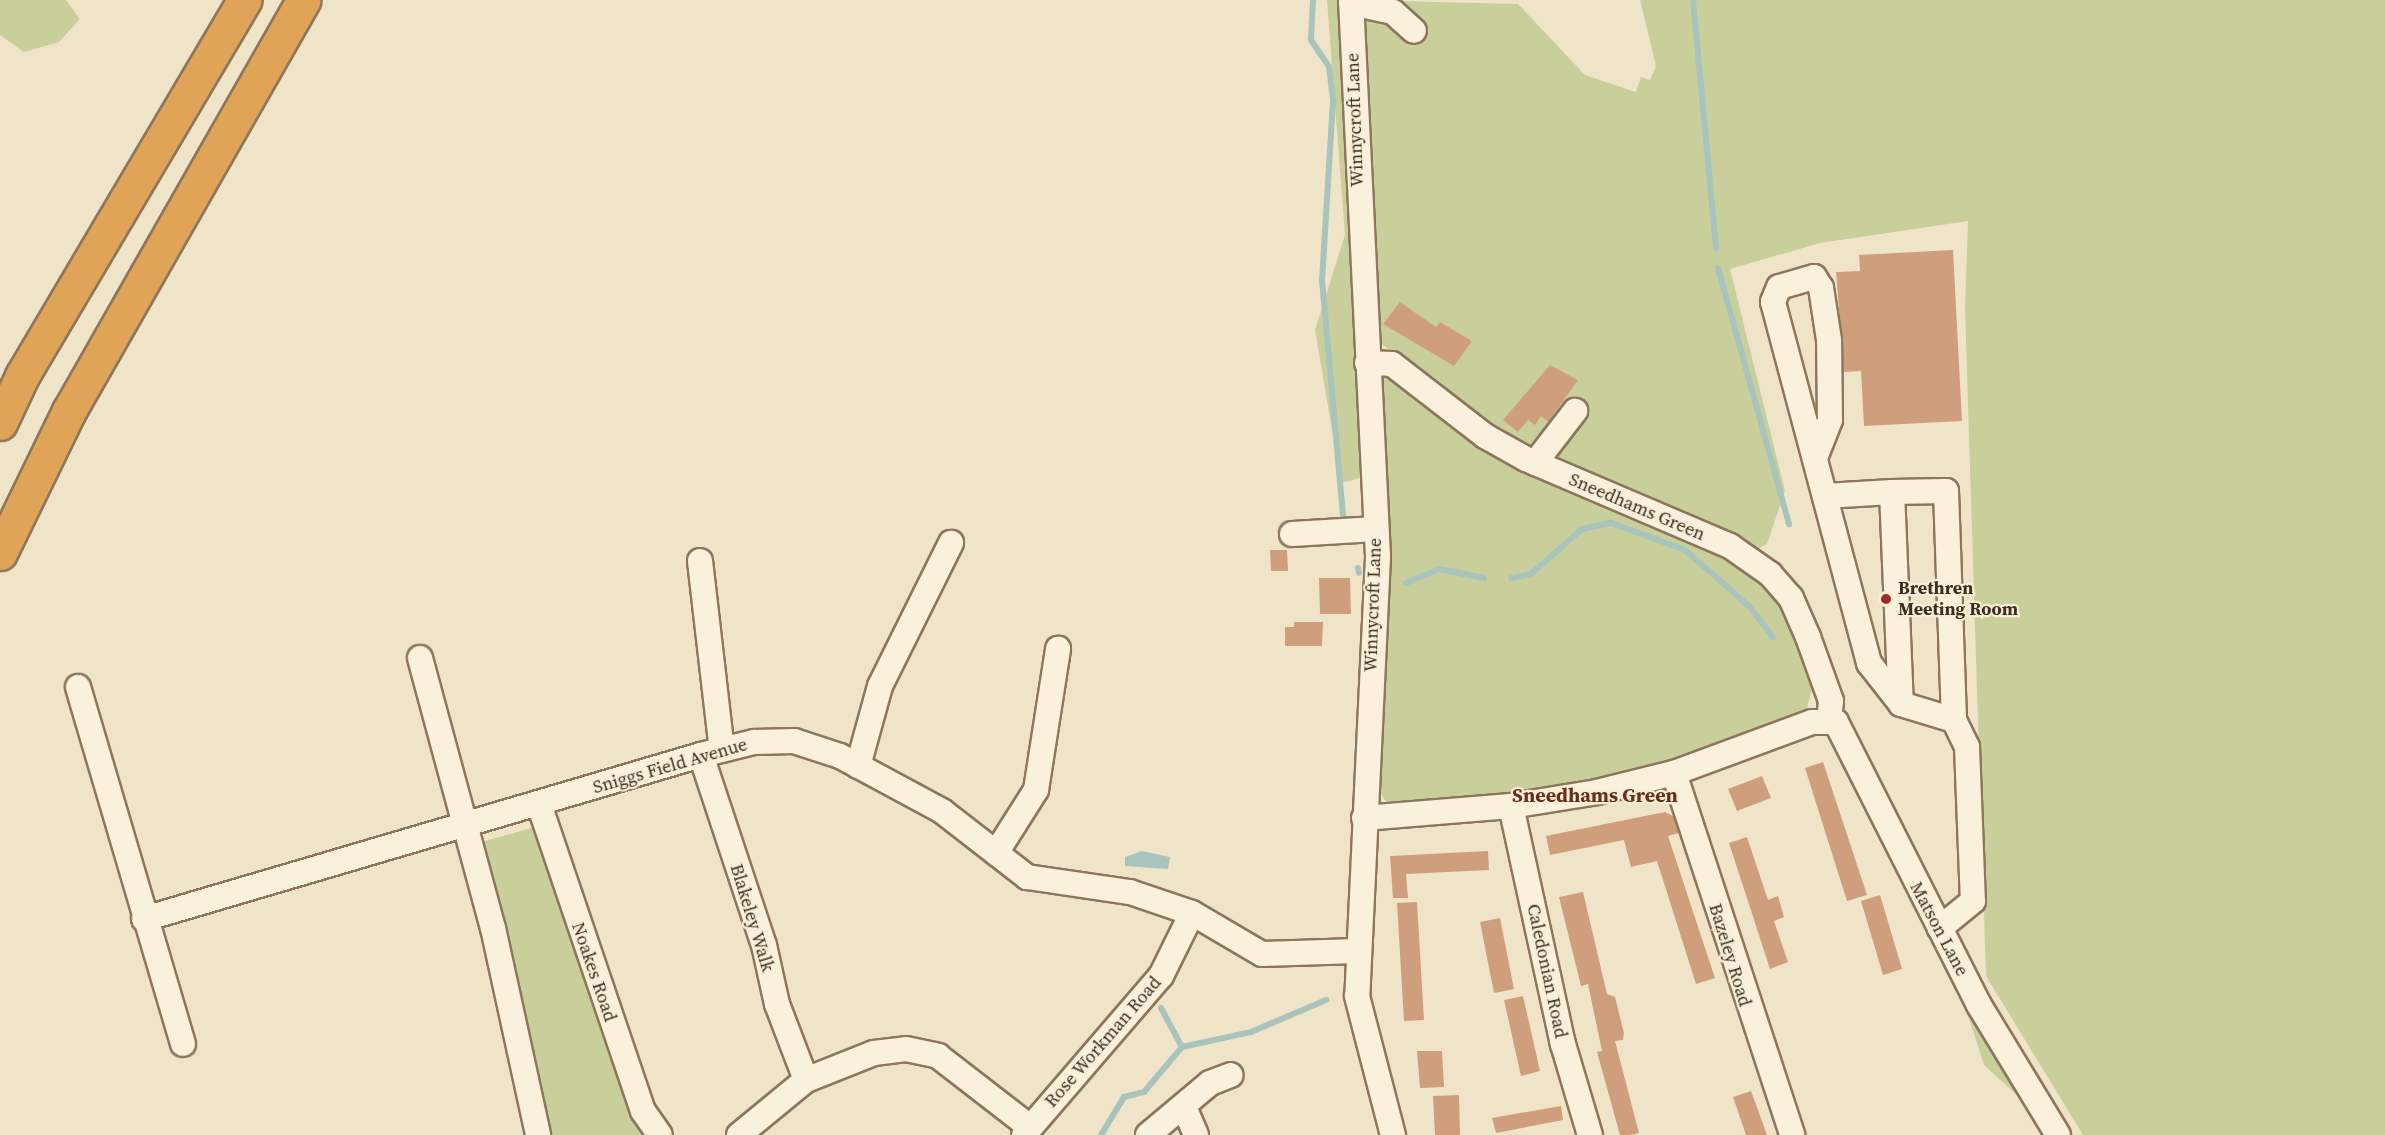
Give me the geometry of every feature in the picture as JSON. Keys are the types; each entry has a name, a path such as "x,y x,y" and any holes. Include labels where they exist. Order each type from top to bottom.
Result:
{"highway":[{"path":"0,423 22,376 244,0"},
{"path":"0,553 69,411 303,0"}],"street":[{"path":"1351,2 1393,12 1414,31"},
{"name":"Winnycroft Lane","path":"1351,2 1376,529 1358,996 1393,1135"},
{"path":"1815,458 1830,420 1829,340 1821,288 1814,277 1779,287 1773,303 1869,663 1901,704 1954,720"},
{"name":"Sneedhams Green","path":"1367,363 1392,364 1485,436 1535,463 1730,546 1770,574 1791,598 1808,637 1831,701 1829,720"},
{"path":"1535,463 1575,411"},
{"path":"1825,495 1946,490 1954,720 1967,747 1973,901 1940,928"},
{"path":"1892,492 1901,704"},
{"path":"1292,534 1376,529"},
{"path":"858,766 880,686 951,543"},
{"name":"Blakeley Walk","path":"700,561 711,752 764,945 777,1004 806,1080"},
{"path":"996,854 1036,790 1058,649"},
{"path":"420,658 462,827 493,928 538,1135"},
{"path":"78,687 144,919 183,1044"},
{"path":"1364,818 1511,806 1674,773 1829,720"},
{"name":"Matson Lane","path":"1829,720 1845,734 1940,928 2058,1135"},
{"name":"Sniggs Field Avenue","path":"144,919 711,752 794,741 858,766 942,811 1027,877 1130,892 1192,913 1262,954 1358,951"},
{"name":"Bazeley Road","path":"1674,773 1792,1135"},
{"name":"Noakes Road","path":"539,804 643,1111 660,1135"},
{"name":"Caledonian Road","path":"1511,806 1563,1044 1590,1135"},
{"name":"Rose Workman Road","path":"1027,1131 1161,976 1192,913"},
{"path":"739,1135 806,1080 874,1053 906,1049 938,1056 1027,1131"},
{"path":"1148,1135 1185,1109 1210,1083 1231,1075"},
{"path":"1185,1109 1196,1135"}],"green space":[{"path":"0,0 66,0 80,19 59,42 24,52 0,35"},
{"path":"1327,0 1338,0 1368,476 1341,483 1315,330 1345,235"},
{"path":"1355,0 1518,4 1585,75 1636,92 1641,77 1650,80 1656,66 1640,0 2385,0 2385,1135 2083,1135 1986,976 1965,308 1968,221 1820,243 1730,269 1785,491 1767,544 1754,551 1532,454 1379,342"},
{"name":"Sneedhams Green","path":"1389,375 1773,582 1807,661 1812,690 1805,714 1701,756 1544,794 1386,802 1377,787 1390,535 1380,380"},
{"path":"542,825 651,1135 543,1135 471,845"},
{"path":"1966,1009 1982,1028 2022,1100 1984,1065"}],"water":[{"path":"1142,851 1170,857 1168,869 1125,866 1125,857"}],"building":[{"path":"1953,250 1962,421 1864,426 1861,371 1844,372 1836,272 1860,271 1859,255"},
{"path":"1400,302 1436,327 1440,322 1472,341 1454,366 1383,324"},
{"path":"1550,365 1578,380 1548,422 1541,416 1535,425 1528,420 1518,432 1503,420"},
{"path":"1270,550 1287,550 1288,571 1271,571"},
{"path":"1319,578 1350,578 1351,614 1320,614"},
{"path":"1294,622 1323,622 1322,646 1285,646 1285,627 1294,627"},
{"path":"1823,762 1867,895 1847,901 1805,768"},
{"path":"1762,776 1771,798 1737,811 1728,789"},
{"path":"1665,812 1673,816 1679,833 1668,836 1715,978 1696,984 1657,861 1631,867 1624,840 1550,855 1546,836"},
{"path":"1747,837 1768,900 1778,896 1784,917 1774,921 1788,962 1770,969 1729,843"},
{"path":"1488,851 1489,870 1406,874 1408,898 1393,898 1390,856"},
{"path":"1583,892 1607,994 1615,997 1624,1033 1623,1040 1615,1041 1639,1133 1630,1135 1620,1135 1597,1052 1602,1051 1588,984 1581,986 1559,897"},
{"path":"1880,895 1902,969 1883,975 1861,901"},
{"path":"1417,902 1424,1020 1404,1021 1397,903"},
{"path":"1500,918 1514,989 1494,993 1480,922"},
{"path":"1523,996 1540,1071 1521,1076 1504,1000"},
{"path":"1417,1051 1442,1051 1444,1087 1420,1088"},
{"path":"1751,1091 1767,1135 1746,1135 1733,1097"},
{"path":"1459,1095 1460,1135 1435,1135 1433,1096"},
{"path":"1561,1106 1563,1120 1496,1133 1492,1118"}],"waterway":[{"path":"1313,0 1311,40 1329,67 1333,101 1322,280 1343,517"},
{"path":"1693,0 1716,248"},
{"path":"1718,268 1789,524"},
{"path":"1511,578 1531,574 1582,529 1611,523 1685,550 1750,607 1773,637"},
{"path":"1358,568 1359,573"},
{"path":"1406,583 1439,569 1484,578"},
{"path":"1101,1135 1124,1097 1144,1092 1182,1047 1251,1032 1326,1000"},
{"path":"1161,1008 1182,1047"}],"place":[{"name":"Brethren Meeting Room","path":"1886,599"}],"district":[{"name":"Sneedhams Green","path":"1595,795"}]}
